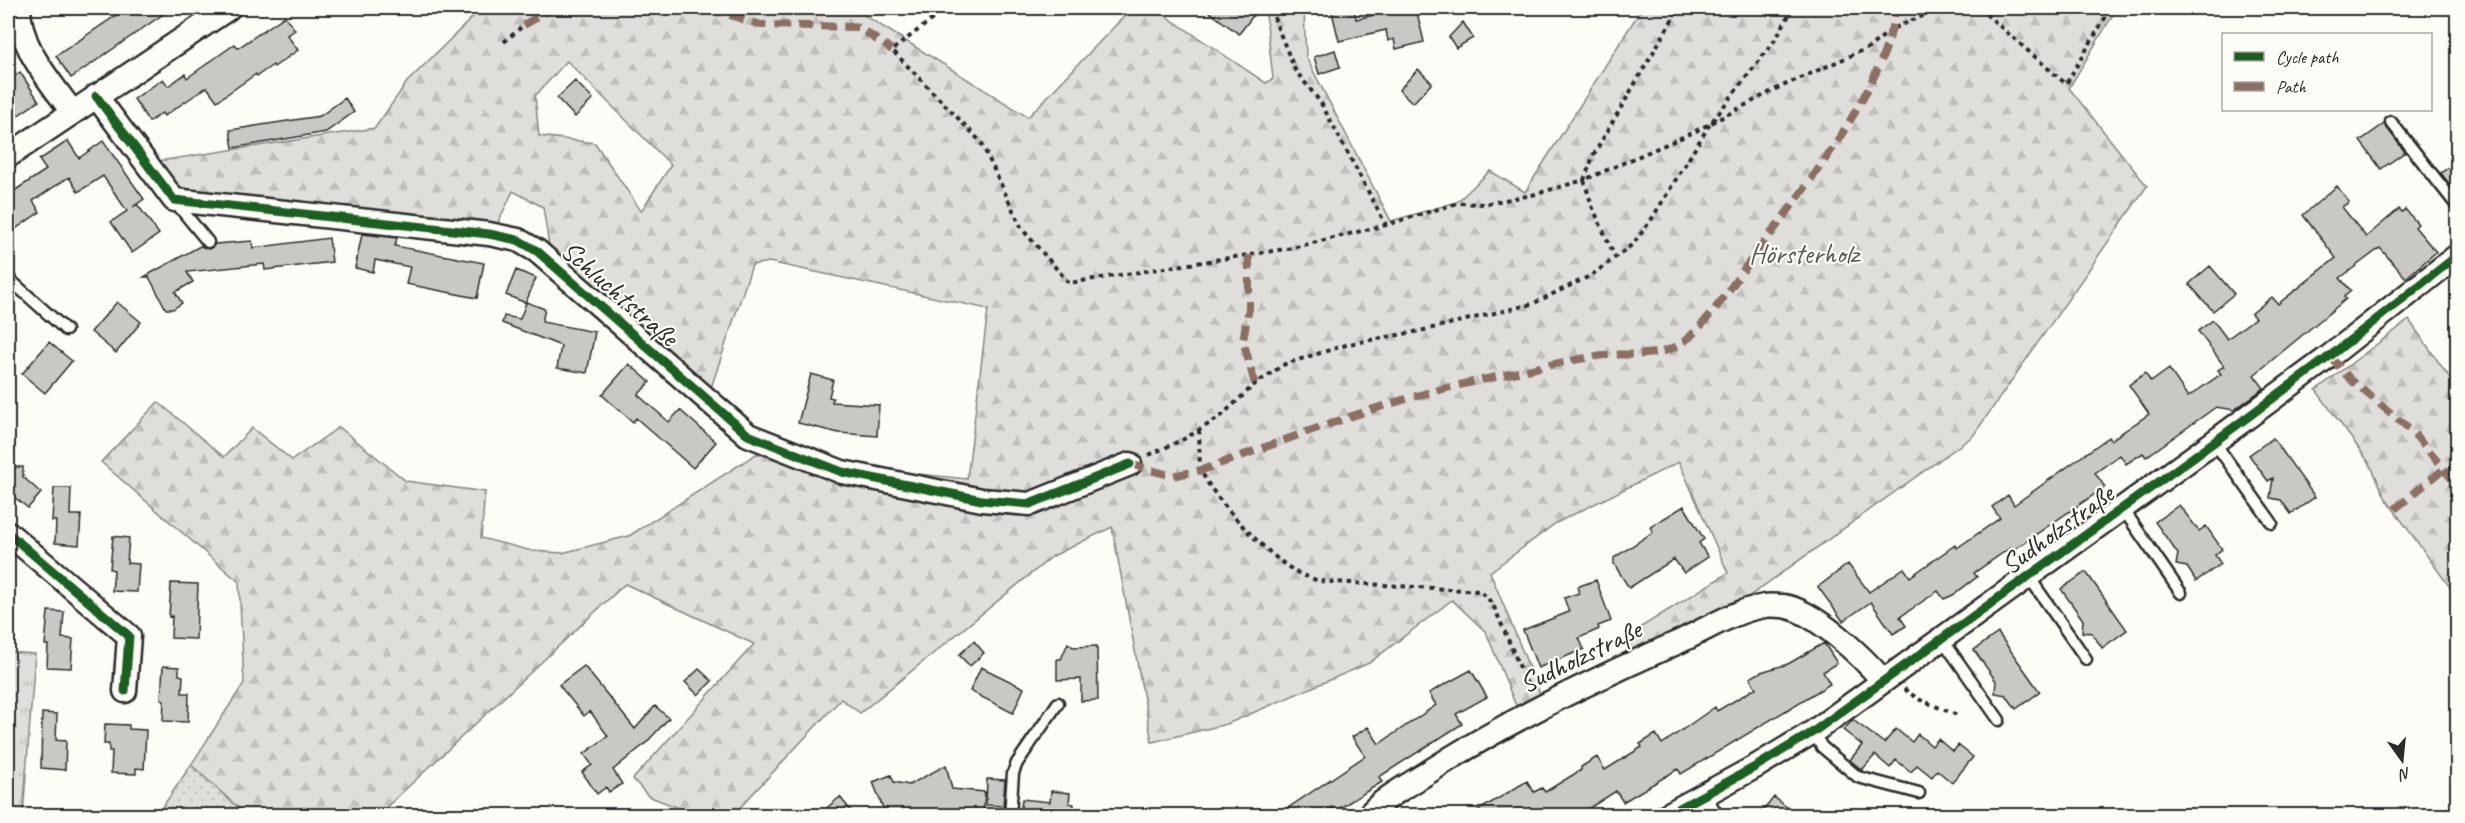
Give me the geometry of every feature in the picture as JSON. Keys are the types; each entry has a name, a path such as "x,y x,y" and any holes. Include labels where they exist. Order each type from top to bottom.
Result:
{"street":[{"path":"19,8 20,23 27,47 72,112"},
{"path":"8,156 229,8"},
{"path":"96,96 174,200"},
{"name":"Schluchtstraße","path":"174,200 489,234 518,240 537,251 748,435 842,472 982,500 1030,504 1130,464"},
{"name":"Sudholzstraße","path":"1670,815 1812,732 1888,678 2214,442 2383,316 2457,255"},
{"path":"8,533 129,636 125,691"},
{"name":"Sudholzstraße","path":"1368,816 1394,794 1538,709 1659,650 1740,614 1764,606 1785,606 1809,616 1888,678"}],"lane":[{"path":"2391,122 2457,207"},
{"path":"174,200 208,242"},
{"path":"8,278 66,330"},
{"path":"2214,442 2272,523"},
{"path":"2123,509 2181,593"},
{"path":"2029,577 2086,659"},
{"path":"1942,639 1999,720"},
{"path":"1010,816 1013,773 1017,763 1058,703"},
{"path":"1812,732 1822,747 1858,777 1919,793"},
{"path":"1705,795 1718,816"}],"path":[{"path":"947,8 892,50 981,142 1022,229 1069,282 1292,248 1386,225 1458,203 1483,204 1532,195 1584,180 1710,124 1778,88 1868,48 1894,28 1941,8"},
{"path":"1273,8 1275,21 1295,69 1321,104 1386,225"},
{"path":"1616,259 1592,206 1584,180 1594,154 1679,8"},
{"path":"1130,464 1219,418 1254,384 1285,364 1349,344 1420,331 1532,304 1592,275 1616,259 1633,244 1651,220 1710,124 1775,40 1793,8"},
{"path":"1979,8 2066,84 2111,8"},
{"path":"504,42 524,25"},
{"path":"1199,430 1202,470 1211,487 1242,525 1295,572 1319,581 1466,589 1479,591 1487,597 1496,609 1538,709"},
{"path":"1888,678 1918,699 1957,715"}],"green space":[{"name":"Hörsterholz","path":"487,8 853,8 1028,117 1132,8 1154,8 1266,83 1273,79 1266,15 1304,10 1306,57 1391,221 1457,202 1490,171 1525,192 1642,8 2117,8 2069,88 2147,186 1973,436 1741,602 1622,658 1641,627 1728,573 1679,462 1556,523 1490,572 1540,694 1516,706 1486,632 1452,600 1369,663 1227,724 1152,742 1112,527 1053,556 860,713 841,699 733,815 681,815 679,808 648,796 633,779 754,644 625,584 378,815 246,815 191,765 244,683 239,582 101,462 158,402 224,457 252,428 292,460 339,427 406,481 485,492 481,538 532,551 562,553 629,536 756,454 791,461 967,479 988,309 769,262 752,265 711,388 550,252 543,207 513,191 496,227 186,196 152,162 375,128 407,82 479,11","holes":["567,61 671,165 641,211 595,143 539,136 535,96"]},
{"path":"2409,320 2457,388 2457,597 2386,499 2370,464 2316,390"},
{"path":"8,652 35,654 23,815 8,815"},
{"path":"191,765 246,815 157,815"}],"building":[{"path":"127,8 172,8 71,78 56,56"},
{"path":"1204,8 1259,8 1239,34"},
{"path":"1331,8 1354,8 1356,19 1405,8 1416,8 1424,42 1396,49 1394,39 1388,41 1386,30 1339,41"},
{"path":"285,16 295,30 287,35 298,50 274,67 273,65 257,76 256,74 217,101 207,87 164,116 162,113 149,122 134,99 163,79 168,86 185,74 187,78 235,44 238,48"},
{"path":"1463,22 1473,38 1456,48 1449,37"},
{"path":"1335,50 1340,67 1319,74 1314,57"},
{"path":"1418,69 1432,83 1413,103 1399,90"},
{"path":"20,72 39,101 8,122 8,81"},
{"path":"575,81 593,99 575,117 557,98"},
{"path":"345,98 354,112 326,132 233,148 230,130 320,116"},
{"path":"2384,124 2405,152 2381,169 2360,141"},
{"path":"68,141 79,158 103,141 144,199 137,204 159,234 132,253 111,222 127,211 103,176 78,192 69,177 33,201 40,212 8,234 8,195 46,170 39,160"},
{"path":"2457,161 2457,194 2441,173"},
{"path":"2337,186 2349,202 2342,207 2366,237 2399,209 2402,212 2405,209 2418,224 2415,227 2436,252 2406,278 2380,248 2340,278 2351,291 2344,297 2346,299 2254,375 2264,388 2234,410 2216,407 2146,457 2143,453 2126,464 2120,455 2095,473 2105,487 2012,551 2010,548 1974,573 1977,577 1953,595 1944,599 1938,591 1900,617 1906,626 1893,634 1871,602 1843,621 1818,587 1848,564 1869,592 1904,568 1910,577 1955,545 1957,548 2000,518 1992,507 2008,495 2014,505 2109,437 2111,440 2149,414 2129,385 2145,373 2151,382 2169,369 2188,397 2221,374 2218,370 2224,366 2198,331 2213,320 2227,339 2255,318 2251,314 2272,297 2278,304 2336,258 2303,215"},
{"path":"362,234 397,238 395,246 484,263 477,298 406,284 410,267 375,260 373,272 355,268"},
{"path":"329,238 332,262 265,270 264,264 187,272 193,282 175,292 182,303 173,309 166,309 149,277 144,277 200,246 209,249 215,244 252,241 253,248"},
{"path":"2210,266 2234,294 2213,311 2189,284"},
{"path":"516,270 536,278 526,302 545,309 542,322 595,332 587,373 557,368 561,346 502,323 504,316 520,319 526,303 506,295"},
{"path":"117,302 141,322 116,353 91,332"},
{"path":"49,342 72,361 45,393 22,374"},
{"path":"629,364 650,382 638,395 669,422 680,410 716,442 693,468 636,418 633,422 602,395"},
{"path":"811,374 833,380 829,397 833,398 832,402 879,405 877,436 839,433 798,423"},
{"path":"2273,438 2315,497 2291,514 2281,500 2270,498 2273,478 2268,481 2249,455"},
{"path":"8,467 23,467 23,477 41,493 28,508 8,492"},
{"path":"54,488 71,488 70,515 81,515 79,545 55,543 56,521 52,521"},
{"path":"2179,505 2199,531 2206,526 2222,549 2215,555 2221,564 2196,581 2187,567 2176,565 2178,554 2155,522"},
{"path":"1684,506 1704,539 1699,543 1708,557 1684,573 1674,559 1629,588 1614,564 1614,558 1653,532 1650,527"},
{"path":"113,536 129,538 127,563 139,564 137,592 112,591 114,570 110,569"},
{"path":"2086,572 2127,630 2102,648 2092,633 2082,632 2083,620 2061,589"},
{"path":"1596,580 1611,621 1579,638 1584,649 1538,668 1523,630 1569,612 1564,598 1579,593 1577,587"},
{"path":"171,583 198,584 196,639 171,638 172,616 169,617"},
{"path":"48,611 64,612 62,638 73,639 71,668 47,667 48,645 45,645"},
{"path":"1998,633 2040,692 2016,709 2006,695 1995,693 1996,681 1974,650"},
{"path":"974,641 984,653 970,666 959,655"},
{"path":"1068,643 1073,647 1097,646 1098,700 1081,701 1081,679 1057,680 1057,659 1061,659"},
{"path":"1824,643 1837,663 1823,672 1830,684 1681,774 1678,769 1623,802 1616,791 1577,816 1469,816 1527,781 1534,792 1542,788 1545,792 1581,770 1581,767 1597,757 1605,770 1642,747 1640,744 1656,734 1662,744 1715,707 1717,711 1756,688 1750,678 1761,672 1788,664"},
{"path":"163,666 179,667 179,675 183,676 182,693 189,693 188,722 163,721 164,700 161,699"},
{"path":"584,666 635,729 655,706 669,718 646,743 613,770 622,784 609,792 606,787 597,794 582,772 592,765 584,754 608,736 590,711 584,716 559,685"},
{"path":"981,667 1024,688 1013,713 970,691"},
{"path":"699,669 712,681 698,695 685,682"},
{"path":"1471,670 1487,697 1456,714 1462,724 1379,777 1382,782 1335,811 1332,807 1319,816 1276,816 1365,756 1352,737 1368,727 1379,744 1436,705 1429,693"},
{"path":"42,713 57,714 56,740 66,741 65,770 41,768"},
{"path":"1853,720 1884,743 1896,729 1912,742 1918,734 1932,746 1938,739 1953,752 1958,745 1973,757 1952,783 1937,770 1932,777 1917,765 1911,772 1896,760 1890,768 1875,755 1862,770 1850,760 1862,745 1843,730"},
{"path":"105,724 129,725 129,729 146,730 144,769 136,768 136,774 111,773 112,751 109,751 109,744 104,744"},
{"path":"946,765 952,789 985,792 983,816 886,816 873,782 891,775 894,782 909,785"},
{"path":"987,779 1005,780 1003,806 986,805"},
{"path":"1051,791 1070,793 1069,803 1074,804 1073,816 1020,816 1022,799 1050,802"},
{"path":"840,797 855,816 817,816"},
{"path":"1774,797 1798,816 1759,816"}],"marked path":[{"path":"524,25 552,8"},
{"path":"708,8 761,25 858,27 892,50"},
{"path":"1130,464 1172,476 1202,470 1334,422 1434,391 1581,359 1607,355 1648,354 1677,346 1695,332 1714,310 1836,143 1876,73 1889,39 1895,8"},
{"path":"1249,255 1249,308 1243,340 1255,384"},
{"path":"2330,356 2350,379 2411,430 2458,486"},
{"path":"2395,509 2444,469"}],"cycle path":[{"path":"96,96 174,200 489,234 518,240 537,251 748,435 842,472 982,500 1030,504 1130,464"},
{"path":"1665,816 1755,767 1813,732 2214,442 2330,356 2458,255"},
{"path":"8,533 129,636 125,691"}]}
